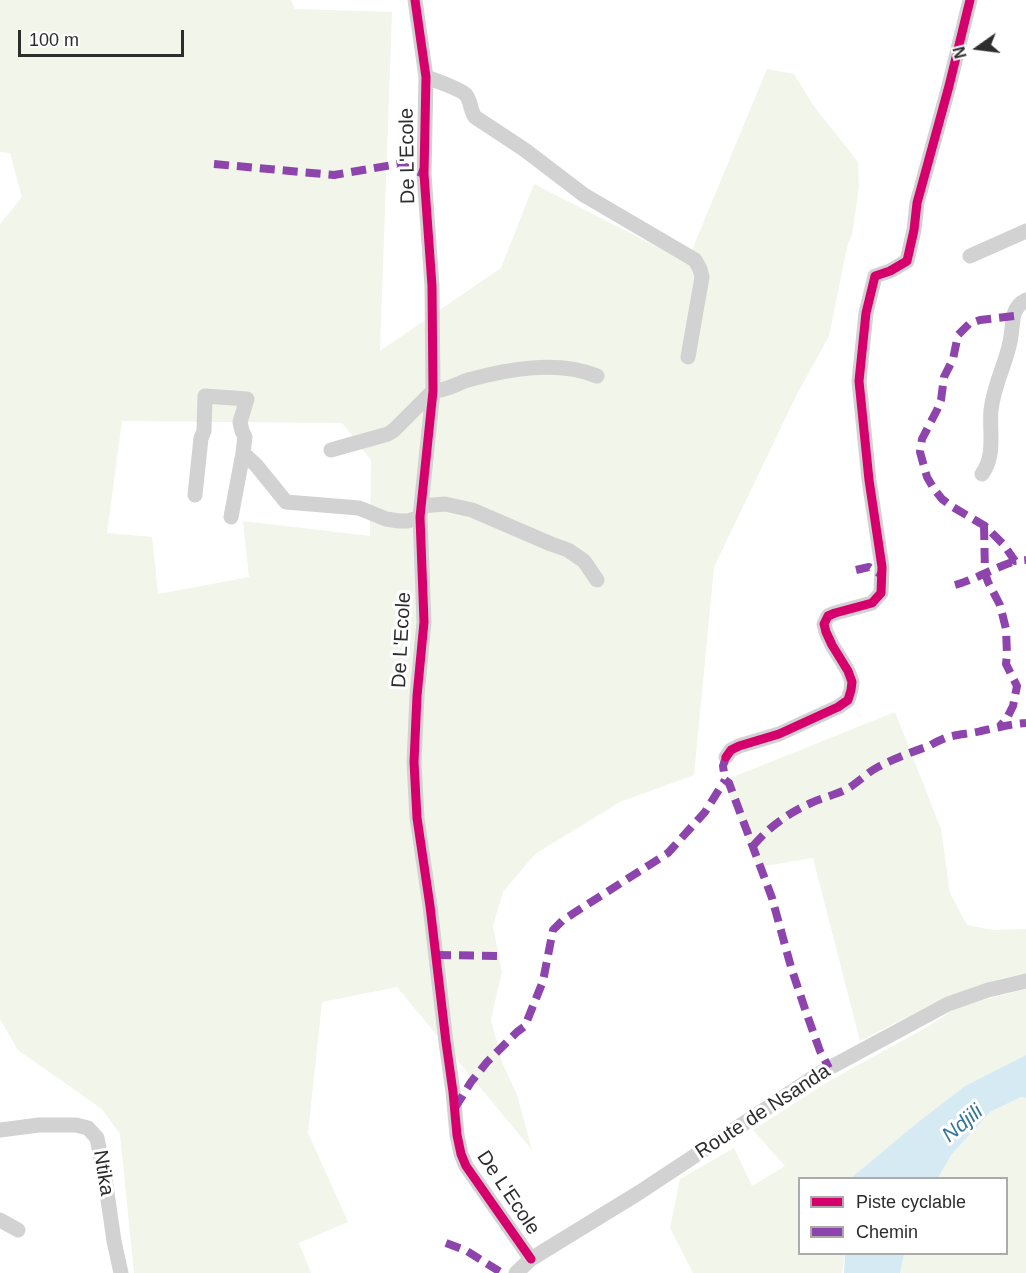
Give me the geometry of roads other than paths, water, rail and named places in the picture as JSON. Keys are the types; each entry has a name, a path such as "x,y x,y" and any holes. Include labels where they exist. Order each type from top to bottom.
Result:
{"street":[{"name":"De L'Ecole","path":"415,0 426,77 424,174 432,286 433,391 421,512 424,622 414,762 417,818 453,1092 456,1135 466,1166 531,1259"},
{"path":"726,757 731,750 779,734 838,707 848,700 852,682 832,645 824,624 828,616 872,603 880,593 882,567 869,480 859,381 866,313 875,276 890,271 907,261 917,203 970,0"},
{"path":"426,77 463,92 476,117 525,150 571,186 694,260 700,269 702,278 687,357"},
{"path":"970,256 1026,231"},
{"path":"982,474 989,462 992,446 991,413 994,389 1010,343 1014,315 1021,303 1026,300"},
{"path":"331,450 388,434 433,391 443,390 470,380 523,368 547,367 586,371 597,376"},
{"path":"195,495 201,438 204,431 205,396 246,399 240,422 245,437 243,453 231,517"},
{"path":"243,453 256,465 286,502 359,508 386,519 399,521 408,521 421,512 445,504 472,510 568,550 584,561 597,579"},
{"name":"Route de Nsanda","path":"516,1273 531,1259 640,1192 820,1073 948,1004 988,990 1026,981"},
{"name":"Ntika","path":"0,1130 39,1125 76,1125 88,1128 97,1138 121,1273"},
{"path":"0,1220 18,1230"}],"water":[{"name":"Ndjili","path":"1026,1055 1026,1098 1021,1097 990,1112 952,1154 939,1177 852,1177 917,1123 965,1086"},
{"path":"845,1255 904,1255 900,1273 844,1273"}]}
